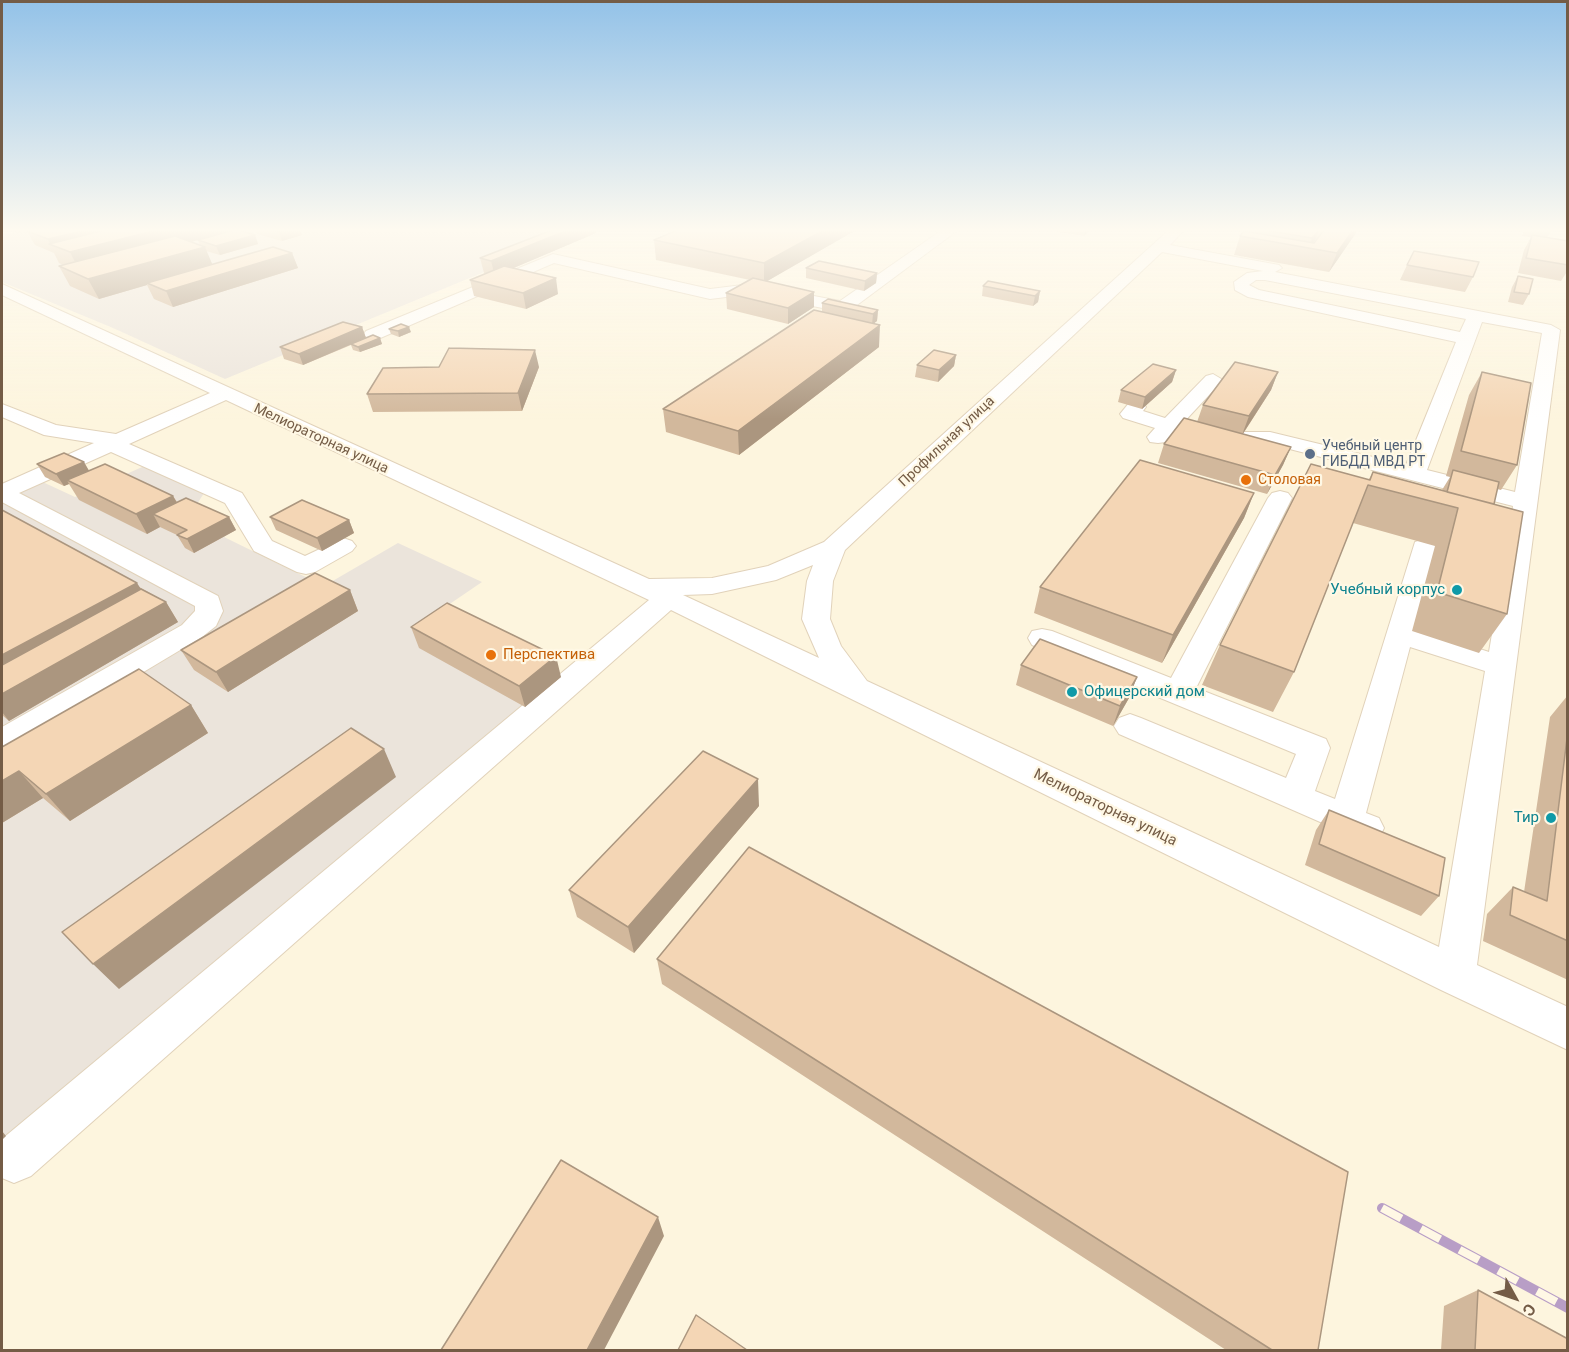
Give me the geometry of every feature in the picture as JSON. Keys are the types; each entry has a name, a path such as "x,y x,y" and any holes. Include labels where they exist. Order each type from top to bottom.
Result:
{"street":[{"name":"Мелиораторная улица","path":"11,293 655,593 1568,1029"},
{"path":"372,335 471,293"},
{"path":"772,293 843,307 863,293"},
{"name":"Профильная улица","path":"857,689 828,649 816,619 820,581 833,547 1109,293"},
{"path":"1252,293 1466,339"},
{"path":"1358,293 1551,330 1455,977"},
{"path":"1404,293 1568,324"},
{"path":"1414,474 1475,316"},
{"path":"1154,441 1213,380"},
{"path":"7,488 224,394"},
{"path":"1136,407 1130,414 1170,426 1221,436 1270,438 1526,502"},
{"path":"2,410 51,431 116,440"},
{"path":"116,440 114,445 207,484 234,498 263,546 306,566 343,546"},
{"path":"2,741 192,631 206,620 209,611 208,602 7,488"},
{"path":"1178,693 1280,498"},
{"name":"Мелиораторная улица","path":"655,593 712,586 776,572 833,547"},
{"path":"1347,819 1424,547"},
{"path":"14,1159 655,593"},
{"path":"1399,633 1501,666"},
{"path":"1042,638 1094,648 1178,693 1314,748 1296,797"},
{"path":"1130,726 1398,842"},
{"path":"1440,860 1471,873"}],"shaded area":[{"path":"29,293 433,293 225,379 113,328"},
{"name":"Перспектива","path":"160,459 212,481 193,510 236,530 224,537 324,586 398,543 482,582 435,614 525,707 2,1144 2,482 34,478 75,497"}],"building":[{"path":"726,293 812,293 788,308"},
{"path":"1020,293 1038,293 1035,296"},
{"path":"828,299 878,310 873,314 822,303"},
{"path":"814,310 880,325 738,431 663,409"},
{"path":"343,322 362,327 299,354 280,347"},
{"path":"401,324 409,327 398,331 389,329"},
{"path":"373,335 380,338 358,347 351,344"},
{"path":"449,348 535,350 518,393 367,394 383,368 439,367"},
{"path":"934,350 956,355 939,370 917,365"},
{"path":"1235,362 1278,372 1249,416 1203,405"},
{"path":"1153,364 1176,370 1145,397 1121,390"},
{"path":"1482,372 1531,383 1517,465 1461,451"},
{"path":"1184,418 1291,447 1275,475 1164,444"},
{"path":"64,453 84,462 56,474 37,464"},
{"path":"1140,460 1254,493 1173,635 1040,587"},
{"path":"105,464 173,496 136,514 67,480"},
{"path":"1311,464 1370,480 1373,472 1523,512 1507,614 1437,592 1458,508 1368,485 1294,672 1220,645"},
{"path":"1453,470 1499,482 1494,504 1447,492"},
{"path":"186,498 229,517 187,539 177,535 187,530 153,514"},
{"path":"302,500 349,520 317,538 270,517"},
{"path":"2,510 137,583 2,655"},
{"path":"315,573 350,590 216,672 181,650"},
{"path":"141,589 166,602 2,694 2,665"},
{"path":"447,603 556,656 519,686 411,627"},
{"path":"1040,639 1137,677 1120,706 1021,665"},
{"path":"139,669 191,705 46,794 19,771 2,781 2,747"},
{"path":"351,728 384,749 93,964 62,932"},
{"path":"1568,730 1568,941 1510,915 1513,887 1547,901"},
{"path":"703,751 758,779 628,927 569,890"},
{"path":"1329,810 1445,858 1439,896 1319,844"},
{"path":"749,847 1348,1172 1318,1350 1272,1350 657,959"},
{"path":"561,1160 658,1217 587,1350 441,1350"},
{"path":"1478,1290 1568,1339 1568,1350 1475,1350"},
{"path":"696,1315 747,1350 678,1350"}],"railway":[{"path":"1382,1208 1568,1308"}],"place":[{"name":"Учебный центр ГИБДД МВД РТ","path":"1310,454"},
{"name":"Столовая","path":"1246,480"},
{"name":"Учебный корпус","path":"1457,590"},
{"name":"Перспектива","path":"491,655"},
{"name":"Офицерский дом","path":"1072,692"},
{"name":"Тир","path":"1551,818"}]}
